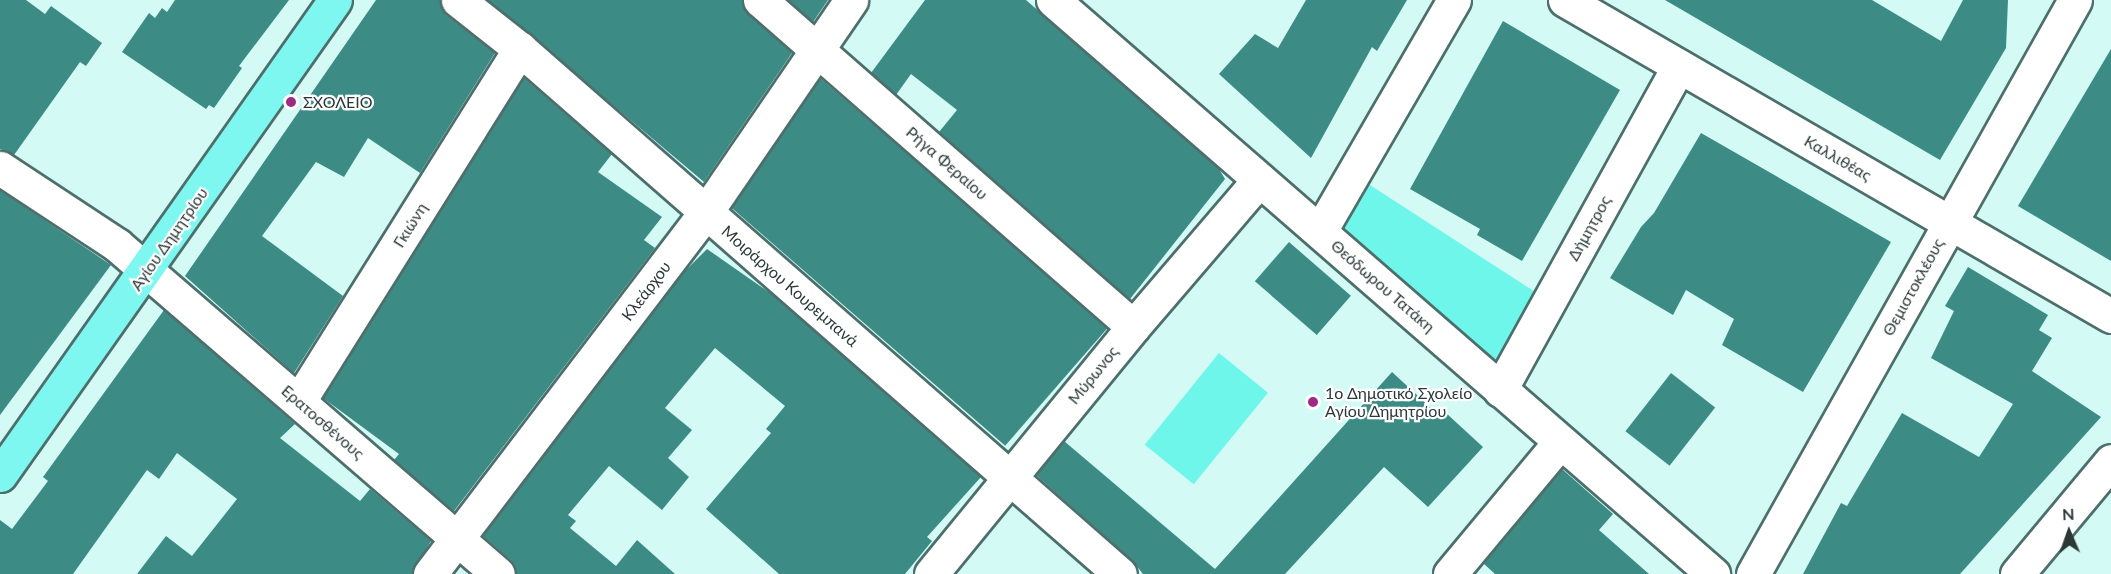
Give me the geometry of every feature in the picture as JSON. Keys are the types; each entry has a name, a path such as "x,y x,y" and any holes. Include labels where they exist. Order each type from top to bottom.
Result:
{"main road":[{"name":"Αγίου Δημητρίου","path":"0,475 148,270 336,0"}],"street":[{"name":"Μοιράρχου Κουρεμπανά","path":"458,0 520,49 1120,574"},
{"name":"Ρήγα Φεραίου","path":"760,0 1132,327"},
{"name":"Κλεάρχου","path":"430,574 706,212 819,50 851,0"},
{"name":"Θεόδωρου Τατάκη","path":"1053,0 1713,574"},
{"path":"1320,231 1454,0"},
{"name":"Καλλιθέας","path":"1565,0 2111,316"},
{"name":"Θεμιστοκλέους","path":"1753,574 2075,0"},
{"name":"Γκιώνη","path":"299,401 520,49"},
{"name":"Δήμητρος","path":"1500,390 1679,66"},
{"name":"Ερατοσθένους","path":"0,168 117,245 148,270 498,574"},
{"name":"Μύρωνος","path":"931,574 1132,327 1259,180"},
{"path":"1461,570 1560,442"},
{"path":"2018,574 2111,460"}],"shaded area":[{"path":"1353,174 1549,301 1500,390 1320,231"},
{"path":"1219,353 1268,393 1194,484 1145,445"}],"building":[{"path":"0,0 26,0 45,14 51,6 102,43 86,66 80,62 14,155 0,149"},
{"path":"175,0 289,0 239,66 242,68 214,108 209,105 206,109 122,52 149,13 155,18 162,8 167,12"},
{"path":"376,0 440,0 446,15 495,53 420,173 368,138 344,177 316,162 262,236 343,296 294,373 185,276"},
{"path":"488,0 742,0 748,14 792,53 704,182"},
{"path":"788,0 828,0 813,22"},
{"path":"925,0 1026,0 1219,169 1225,179 1130,299 939,132 957,110 911,74 896,95 871,73"},
{"path":"1306,0 1407,0 1377,51 1372,47 1311,158 1219,74 1255,34 1278,48"},
{"path":"1665,0 1872,0 1941,41 1963,0 2008,0 2006,48 1940,160"},
{"path":"1503,21 1620,90 1522,261 1477,235 1480,229 1410,189"},
{"path":"2111,49 2111,261 2018,206"},
{"path":"524,78 612,154 598,172 662,217 644,240 655,248 454,511 394,460 399,454 323,398"},
{"path":"820,78 1108,328 1005,446 718,196"},
{"path":"1701,133 1891,242 1803,392 1722,345 1734,319 1686,290 1673,315 1610,278 1641,227 1654,213"},
{"path":"0,190 111,265 0,415"},
{"path":"1289,242 1351,296 1317,335 1255,281"},
{"path":"707,249 773,295 981,477 927,537 932,541 905,574 779,574 706,509 771,433 766,429 785,406 715,348 665,408 692,430 668,458 689,477 662,510 609,466 568,515 576,521 570,528 616,566 637,540 675,574 516,574 511,560 483,536 684,272"},
{"path":"1968,267 2048,315 2039,330 2052,338 2032,371 2101,417 1960,574 1803,574 1841,503 1847,506 1902,413 1979,457 2013,404 1931,358 1954,311 1945,306"},
{"path":"164,310 295,424 280,438 360,501 370,489 431,541 412,574 137,574 166,536 192,556 237,499 177,453 159,479 147,470 73,574 0,574 0,520 12,529 48,481 43,477"},
{"path":"1392,372 1442,418 1446,413 1483,447 1428,507 1384,467 1285,574 1143,574 1132,560 1036,475 1064,441 1215,569"},
{"path":"1671,373 1715,407 1670,466 1625,431"},
{"path":"1562,469 1613,514 1599,530 1649,574 1495,574 1483,563"}],"place":[{"name":"ΣΧΟΛΕΙΟ","path":"291,102"},
{"name":"1ο Δημοτικό Σχολείο Αγίου Δημητρίου","path":"1313,402"}]}
